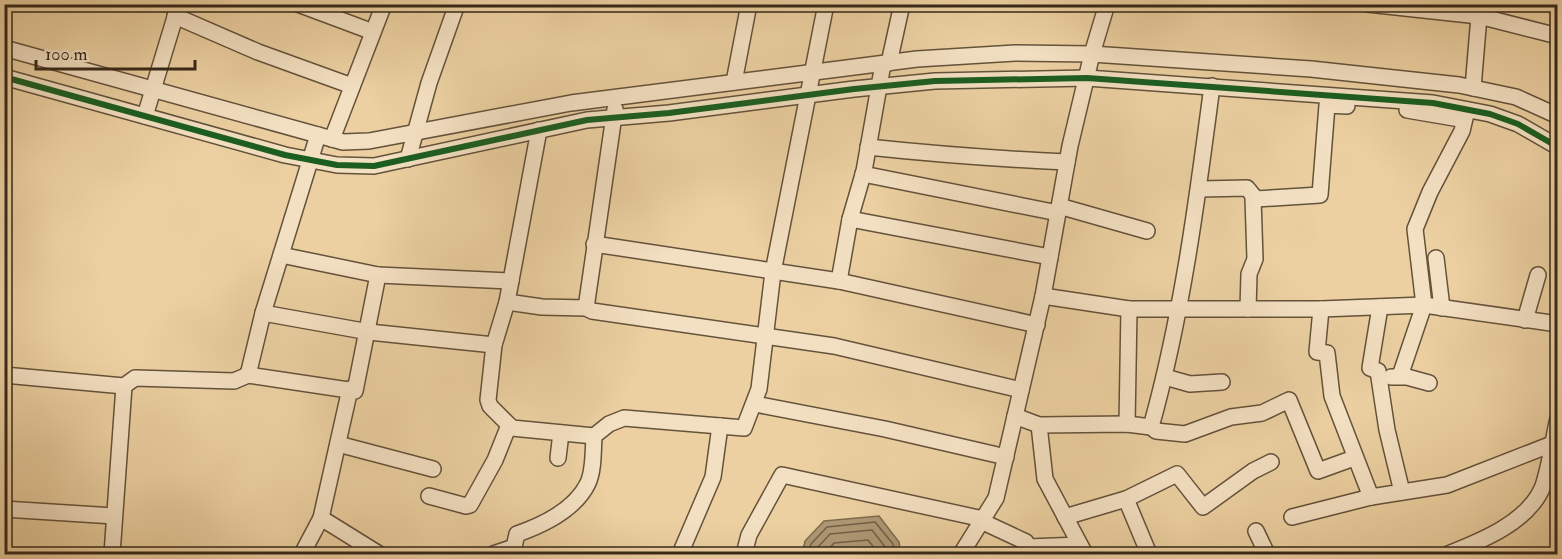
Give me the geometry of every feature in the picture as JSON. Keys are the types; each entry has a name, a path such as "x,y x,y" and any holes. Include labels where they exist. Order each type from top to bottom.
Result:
{"street":[{"path":"298,4 373,32"},
{"path":"248,375 263,313 309,160 325,137 352,86 384,4"},
{"path":"408,159 457,4"},
{"path":"734,82 749,4"},
{"path":"539,130 507,302 494,345 488,400 490,406 512,428 594,436 609,424 624,418 744,428 755,404 773,272 826,4"},
{"path":"839,281 850,219 863,174 878,87 902,4"},
{"path":"961,555 996,498 1037,325 1068,162 1092,54 1107,4"},
{"path":"1368,4 1479,10 1557,36"},
{"path":"145,116 177,10 258,52 352,86"},
{"path":"1473,88 1479,10"},
{"path":"4,48 343,142 369,141 617,97 669,90 886,63 1015,53 1092,54 1311,69 1473,88 1516,97 1557,116"},
{"path":"4,78 309,160 337,165 374,166 539,130 613,118 935,81 1087,78 1212,86 1432,103 1466,115"},
{"path":"1151,427 1165,377 1200,189 1212,86"},
{"path":"669,90 669,113"},
{"path":"586,308 617,97"},
{"path":"1253,198 1320,195 1327,105 1466,115 1490,114 1518,124 1557,147"},
{"path":"1400,376 1424,305 1415,229 1466,115"},
{"path":"868,147 942,155 969,154 999,159 1068,162"},
{"path":"863,174 1059,209 1147,231"},
{"path":"1200,189 1247,188 1251,191 1255,259 1249,274 1248,309"},
{"path":"850,219 1050,257"},
{"path":"594,244 839,281 1037,325"},
{"path":"281,255 378,275 511,281"},
{"path":"1436,258 1442,308"},
{"path":"4,375 124,386 135,378 234,381 248,375 356,391 378,275"},
{"path":"1525,320 1538,275"},
{"path":"1043,296 1129,309 1321,309 1424,305 1557,324"},
{"path":"507,302 542,307 586,308 592,311 834,346 1021,390"},
{"path":"1380,307 1370,368 1378,371 1387,430 1402,492"},
{"path":"1127,424 1129,309"},
{"path":"1321,309 1317,352 1326,353 1332,396 1354,458 1371,497"},
{"path":"263,313 369,332 494,345"},
{"path":"1379,378 1400,376 1429,383"},
{"path":"1165,377 1190,384 1222,382"},
{"path":"112,555 124,386"},
{"path":"302,555 321,518 350,390"},
{"path":"1015,416 1039,425 1127,424 1151,427 1156,431 1185,434 1232,417 1262,413 1289,400 1318,471 1354,458"},
{"path":"755,404 885,429 1006,457"},
{"path":"1448,555 1503,528 1531,505 1542,486 1555,445 1557,418"},
{"path":"429,496 466,507 471,505 495,460 509,425"},
{"path":"1039,425 1045,479 1082,550"},
{"path":"680,555 713,477 720,426"},
{"path":"558,458 561,433"},
{"path":"493,555 514,547 517,534 549,522 582,491 590,475 594,436"},
{"path":"338,444 433,469"},
{"path":"1292,517 1371,497 1448,485 1555,445"},
{"path":"1065,517 1126,499 1177,474 1203,507 1253,471 1271,462"},
{"path":"744,555 749,535 782,476 982,520 1026,542 1028,547 1082,550"},
{"path":"1126,499 1149,555"},
{"path":"4,509 114,516"},
{"path":"321,518 379,555"},
{"path":"1256,531 1267,555"}],"water":[{"path":"879,516 899,542 901,554 802,554 805,541 824,521"}],"cycle path":[{"path":"4,77 285,155 337,165 374,166 587,120 669,113 854,89 935,81 1087,78 1433,103 1490,114 1518,124 1558,147"}]}
